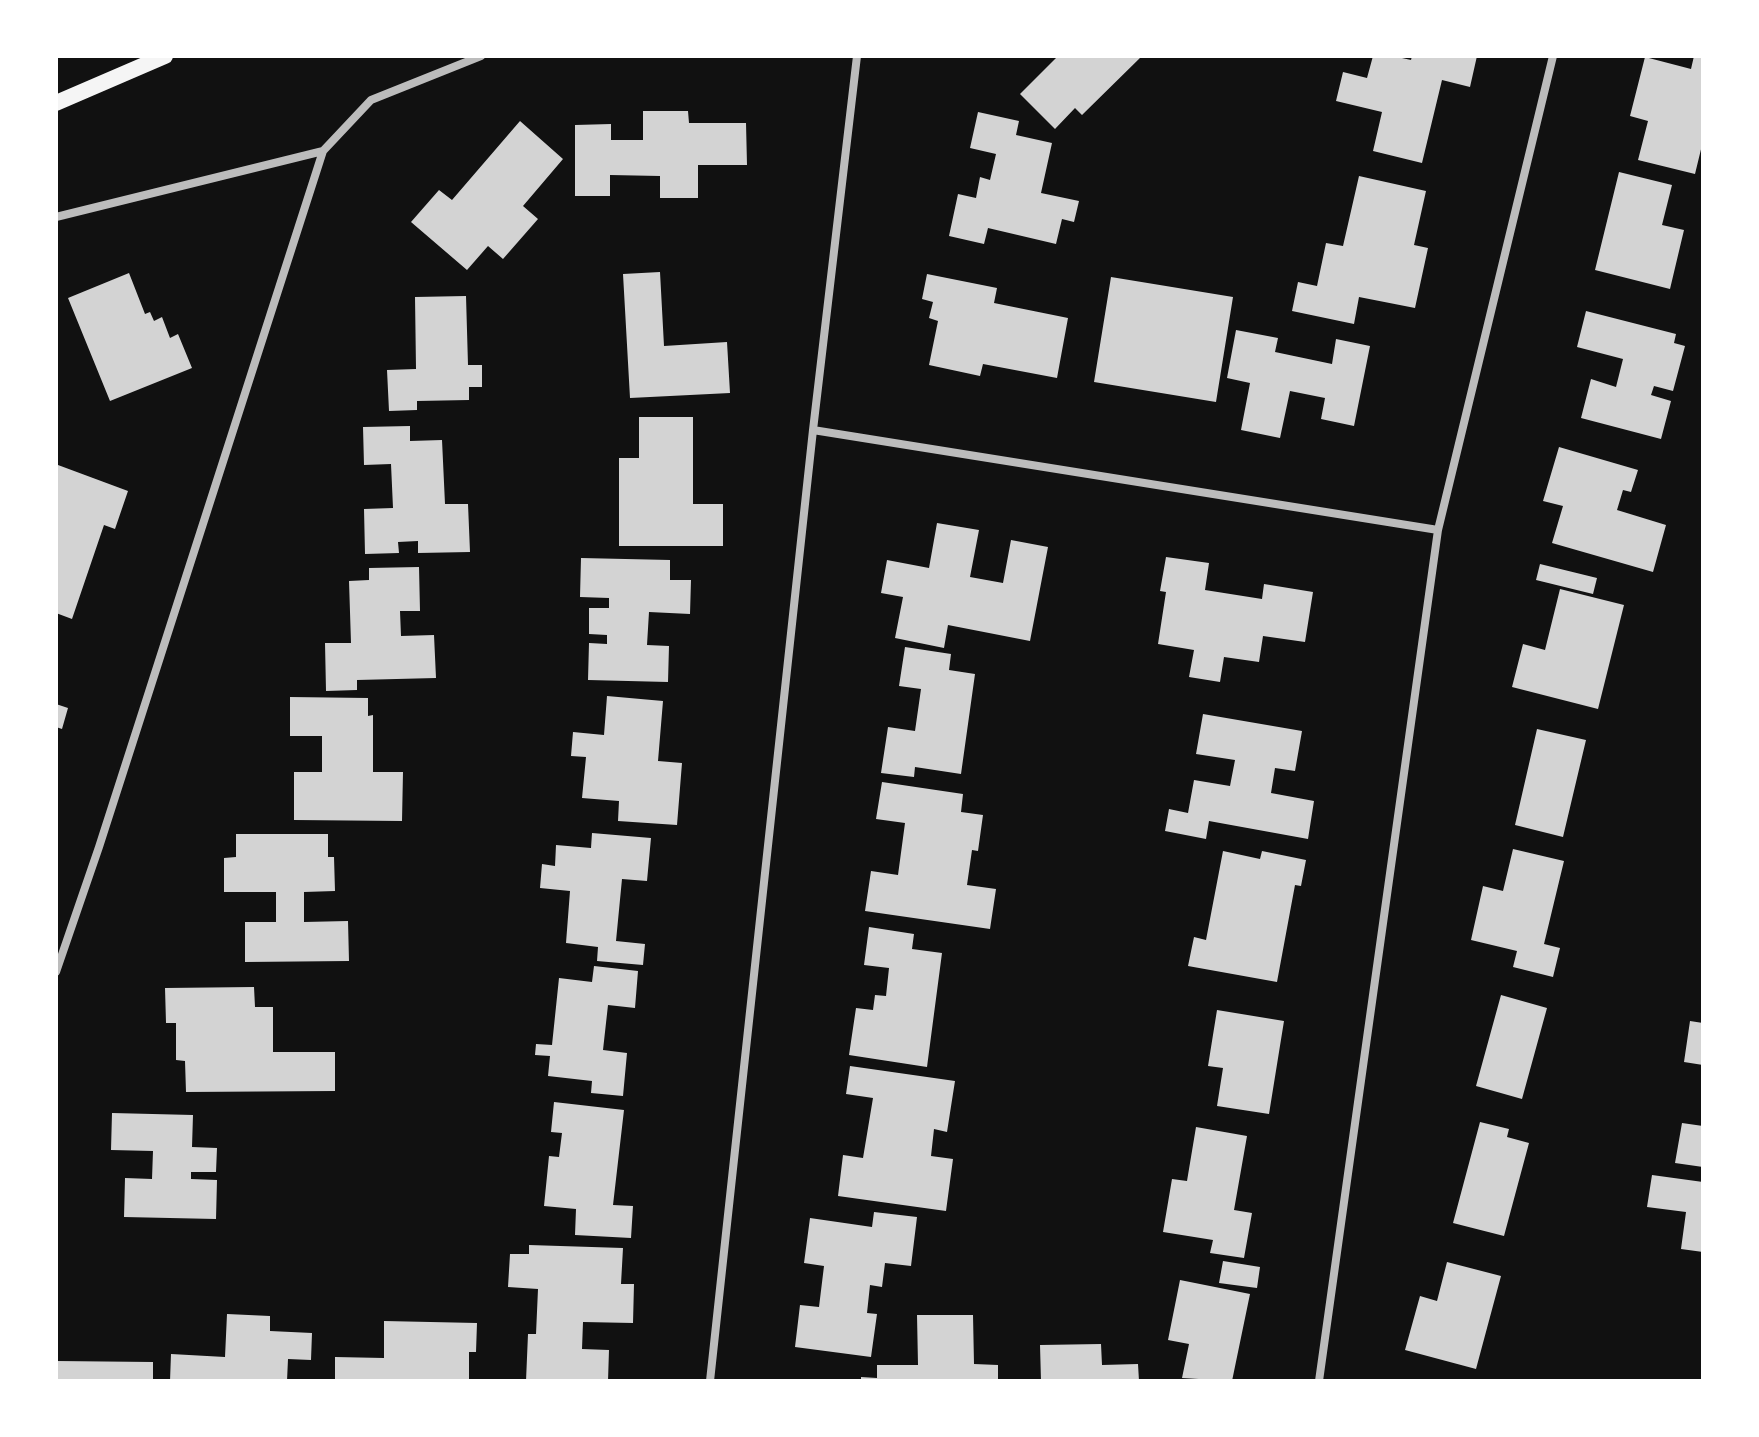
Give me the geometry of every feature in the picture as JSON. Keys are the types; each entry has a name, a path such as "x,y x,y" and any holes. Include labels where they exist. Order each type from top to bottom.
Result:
{"main road":[{"path":"56,103 165,56"}],"street":[{"path":"56,972 323,151 371,100 481,56"},
{"path":"710,1381 813,430 857,56"},
{"path":"1319,1381 1438,530 1553,56"},
{"path":"56,217 323,151"},
{"path":"813,430 1438,530"}],"building":[{"path":"1058,56 1142,56 1082,115 1075,108 1055,129 1020,94"},
{"path":"1373,56 1411,60 1412,56 1477,56 1470,87 1442,80 1422,163 1373,151 1382,112 1336,101 1343,72 1367,78"},
{"path":"1694,56 1703,56 1703,141 1695,174 1638,160 1648,121 1630,116 1645,57 1691,69"},
{"path":"643,111 688,111 689,123 746,123 747,165 698,165 698,198 660,198 660,176 610,175 610,196 575,196 575,125 611,124 611,140 643,140"},
{"path":"978,112 1019,121 1016,135 1052,143 1041,193 1079,201 1074,222 1062,219 1056,244 988,228 984,244 949,236 958,194 976,198 980,177 990,180 996,154 970,148"},
{"path":"520,121 563,159 523,206 538,219 503,259 488,246 467,270 411,222 439,190 452,200"},
{"path":"1619,172 1672,185 1662,225 1684,230 1670,289 1595,270"},
{"path":"1359,176 1426,191 1414,245 1428,248 1415,308 1359,297 1354,324 1292,311 1298,282 1317,286 1326,243 1343,246"},
{"path":"660,272 664,346 727,342 730,393 630,398 623,274"},
{"path":"129,273 145,314 150,312 154,321 162,317 170,338 178,334 192,368 110,401 68,298"},
{"path":"927,274 997,288 994,303 1068,318 1057,378 983,364 980,376 929,365 938,321 929,318 933,302 922,299"},
{"path":"1111,277 1233,297 1216,402 1094,382"},
{"path":"466,296 468,365 482,365 482,387 469,387 469,400 417,401 417,410 389,411 387,370 416,369 415,297"},
{"path":"1586,311 1676,334 1674,343 1685,346 1673,391 1654,386 1651,395 1671,401 1661,439 1581,418 1591,379 1616,387 1623,359 1577,347"},
{"path":"1236,330 1278,338 1275,352 1332,364 1336,339 1370,346 1354,426 1321,419 1325,398 1290,391 1280,438 1241,430 1250,383 1227,378"},
{"path":"639,417 693,417 693,504 723,504 723,546 619,546 619,458 639,458"},
{"path":"410,426 410,441 442,440 445,504 468,504 470,552 418,553 418,541 398,542 399,553 365,554 364,509 393,508 391,464 364,465 363,427"},
{"path":"1559,447 1638,470 1631,492 1623,490 1617,510 1666,525 1653,572 1552,543 1563,506 1543,501"},
{"path":"58,465 128,491 115,529 104,525 72,619 56,613"},
{"path":"937,523 979,530 970,577 1003,583 1011,540 1048,547 1030,641 948,625 944,648 895,638 903,597 881,593 887,560 929,568"},
{"path":"1166,557 1209,563 1205,590 1262,599 1264,584 1313,592 1305,642 1263,636 1259,662 1224,657 1220,682 1189,677 1194,650 1158,644 1166,592 1160,591"},
{"path":"581,558 670,560 670,580 691,580 690,614 649,612 647,645 669,646 668,682 588,680 589,643 607,644 607,635 589,634 589,608 609,608 609,598 580,597"},
{"path":"1540,564 1597,578 1593,594 1536,580"},
{"path":"419,567 420,611 400,611 401,636 434,635 436,678 357,680 357,690 326,691 325,643 351,643 349,581 369,580 369,568"},
{"path":"1560,589 1624,605 1598,709 1512,687 1523,644 1545,650"},
{"path":"905,647 951,654 949,670 975,674 961,774 915,767 914,777 881,773 888,727 915,731 921,689 899,686"},
{"path":"607,696 663,701 658,761 682,763 677,825 618,821 619,801 582,798 586,757 571,756 573,732 604,735"},
{"path":"290,697 368,698 368,716 373,715 373,772 403,772 402,821 294,820 294,772 322,772 322,736 290,736"},
{"path":"56,704 68,708 62,729 56,727"},
{"path":"1203,714 1302,731 1295,771 1275,768 1271,793 1314,801 1308,839 1209,821 1206,839 1165,831 1169,809 1188,813 1194,780 1230,786 1235,760 1196,754"},
{"path":"1537,729 1586,740 1563,837 1515,825"},
{"path":"882,782 963,794 961,812 983,815 978,851 972,850 967,885 996,889 990,929 865,911 871,871 898,875 905,823 876,819"},
{"path":"592,833 651,838 647,881 622,879 616,941 645,944 643,965 597,961 598,947 566,943 570,891 540,888 542,864 555,866 556,845 591,848"},
{"path":"236,834 328,834 328,857 334,857 335,891 304,892 304,922 348,921 349,961 245,962 245,922 276,922 276,892 224,892 224,858 236,857"},
{"path":"1513,849 1564,861 1544,944 1560,948 1553,977 1513,967 1517,951 1471,940 1483,886 1503,891"},
{"path":"1223,851 1260,859 1262,851 1306,860 1301,886 1295,885 1277,982 1188,966 1194,937 1206,940"},
{"path":"869,927 914,934 912,949 942,953 927,1067 849,1055 856,1008 873,1010 875,995 886,996 889,968 864,965"},
{"path":"594,966 638,971 635,1008 608,1005 603,1050 627,1053 623,1096 591,1093 592,1081 548,1076 550,1056 535,1055 536,1044 552,1045 559,978 592,982"},
{"path":"254,987 255,1007 273,1007 273,1052 335,1052 335,1091 186,1092 185,1061 176,1060 176,1023 166,1023 165,988"},
{"path":"1501,995 1547,1008 1522,1099 1476,1086"},
{"path":"1217,1010 1284,1021 1269,1114 1217,1106 1223,1068 1208,1066"},
{"path":"1690,1021 1703,1023 1703,1065 1684,1062"},
{"path":"850,1066 955,1081 947,1132 934,1129 931,1156 953,1159 946,1211 838,1196 843,1155 863,1158 873,1098 846,1094"},
{"path":"554,1102 624,1110 613,1205 633,1206 631,1238 575,1235 576,1209 544,1206 549,1156 559,1157 562,1133 551,1132"},
{"path":"112,1113 193,1115 192,1147 217,1148 216,1172 191,1172 191,1179 217,1180 216,1219 124,1217 125,1178 152,1179 153,1151 111,1150"},
{"path":"1480,1122 1509,1129 1507,1137 1529,1143 1504,1236 1453,1223"},
{"path":"1682,1123 1703,1126 1703,1167 1675,1163"},
{"path":"1196,1127 1247,1136 1234,1210 1252,1213 1244,1258 1210,1253 1213,1240 1163,1232 1172,1179 1187,1181"},
{"path":"1652,1175 1703,1182 1703,1252 1681,1249 1686,1212 1647,1207"},
{"path":"874,1212 917,1217 911,1266 885,1263 882,1287 870,1285 867,1313 877,1314 871,1357 795,1347 800,1305 819,1307 824,1266 804,1263 810,1218 872,1227"},
{"path":"529,1245 623,1248 621,1284 634,1284 633,1323 583,1322 582,1349 609,1350 608,1381 526,1381 528,1334 536,1334 538,1289 508,1287 510,1254 529,1254"},
{"path":"1223,1261 1260,1267 1257,1288 1219,1283"},
{"path":"1447,1262 1501,1276 1476,1369 1405,1350 1420,1296 1437,1301"},
{"path":"1180,1280 1250,1294 1232,1381 1182,1378 1189,1344 1168,1340"},
{"path":"227,1314 270,1316 270,1331 312,1333 311,1360 288,1359 287,1381 170,1381 171,1354 225,1357"},
{"path":"917,1315 973,1315 974,1364 998,1365 998,1381 861,1381 861,1377 877,1378 877,1365 918,1365"},
{"path":"384,1321 477,1323 476,1352 469,1352 469,1381 335,1381 335,1357 384,1358"},
{"path":"1101,1344 1102,1365 1138,1364 1139,1381 1041,1381 1040,1345"},
{"path":"56,1361 153,1362 153,1381 56,1381"}]}
